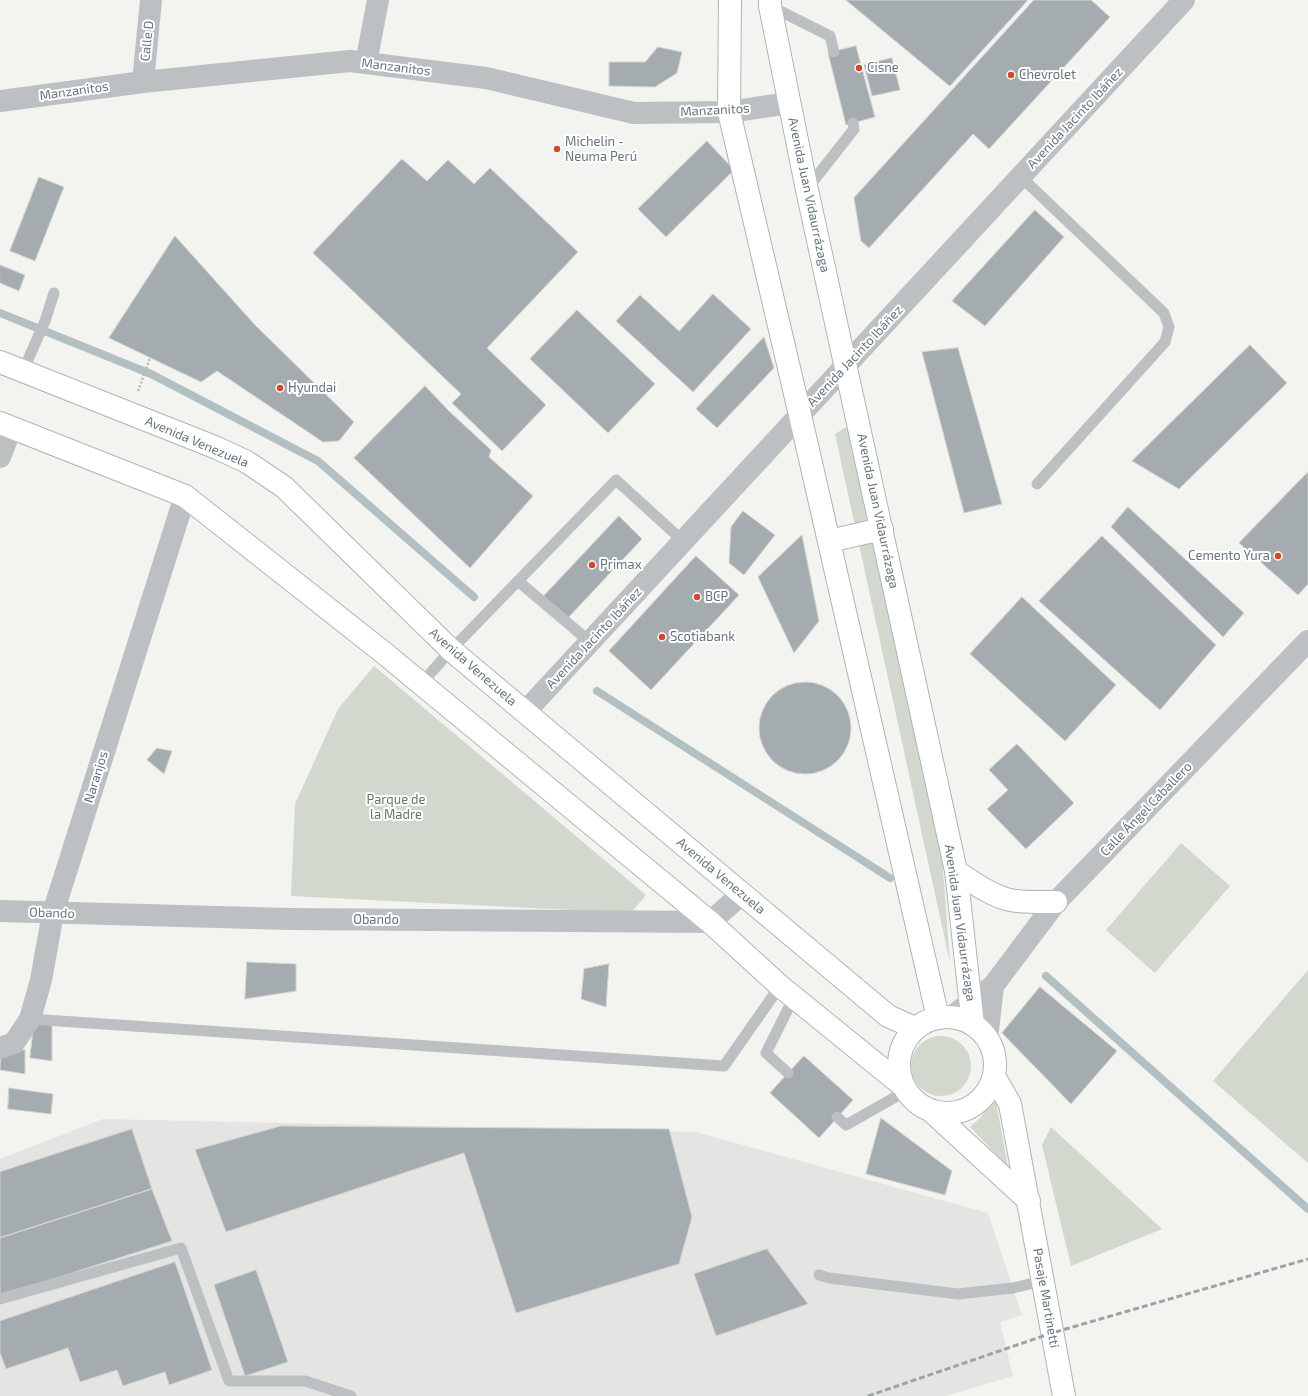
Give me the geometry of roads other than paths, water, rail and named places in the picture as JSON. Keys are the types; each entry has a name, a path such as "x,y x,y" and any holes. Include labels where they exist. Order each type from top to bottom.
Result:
{"main road":[{"path":"730,0 729,112 829,541 944,1017"},
{"name":"Avenida Juan Vidaurrázaga","path":"770,3 807,190 956,871 971,1001 980,1032"},
{"name":"Avenida Venezuela","path":"0,362 217,448 247,462 284,487 451,650 888,1016 915,1028"},
{"path":"5,426 184,496 421,684 710,922 787,992 904,1088 912,1099 920,1106 946,1114 962,1111 977,1104 988,1091 994,1076 996,1063 993,1051 980,1032 962,1020 944,1017 926,1021 915,1028 907,1037 901,1048 899,1073 904,1088"},
{"path":"829,541 882,529"},
{"path":"956,871 978,886 1006,899 1056,902"},
{"name":"Pasaje Martinetti","path":"994,1076 1010,1104 1029,1200 1042,1281 1064,1396"},
{"path":"930,1110 1029,1200"}],"street":[{"name":"Calle D","path":"143,82 151,0"},
{"path":"366,63 378,0"},
{"name":"Avenida Jacinto Ibáñez","path":"525,712 1184,0"},
{"name":"Manzanitos","path":"0,102 143,82 350,61 486,78 634,113 729,112 789,103"},
{"path":"0,457 5,426"},
{"name":"Naranjos","path":"0,1048 14,1043 30,1019 41,980 53,913 184,496"},
{"name":"Calle Ángel Caballero","path":"944,1017 993,986 1056,902 1308,641"},
{"path":"710,922 742,894"},
{"name":"Obando","path":"0,911 290,919 710,922"},
{"path":"980,1032 993,986"}],"lane":[{"path":"770,3 830,36 834,52"},
{"path":"807,190 854,129 853,123"},
{"path":"1021,177 1164,313 1169,327 1166,342 1037,484"},
{"path":"23,372 45,321 54,293"},
{"path":"421,684 451,650 616,480 684,541"},
{"path":"518,581 590,642"},
{"path":"30,1019 724,1066 787,992"},
{"path":"787,992 766,1053 788,1073"},
{"path":"837,1117 846,1125 904,1088"},
{"path":"0,1299 181,1248 229,1381 304,1381 351,1396"},
{"path":"819,1275 830,1278 958,1294 1013,1288 1042,1281"}],"waterway":[{"path":"0,313 151,374 318,461 474,597"},
{"path":"597,691 890,878"},
{"path":"1046,976 1308,1209"}],"railway":[{"path":"868,1396 1052,1333 1308,1259"}],"place":[{"name":"Cisne","path":"859,68"},
{"name":"Chevrolet","path":"1011,75"},
{"name":"Michelin - Neuma Perú","path":"557,149"},
{"name":"Hyundai","path":"280,388"},
{"name":"Cemento Yura","path":"1278,556"},
{"name":"Primax","path":"592,565"},
{"name":"BCP","path":"697,597"},
{"name":"Scotiabank","path":"662,637"}],"park label":[{"name":"Parque de la Madre","path":"396,808"}]}
